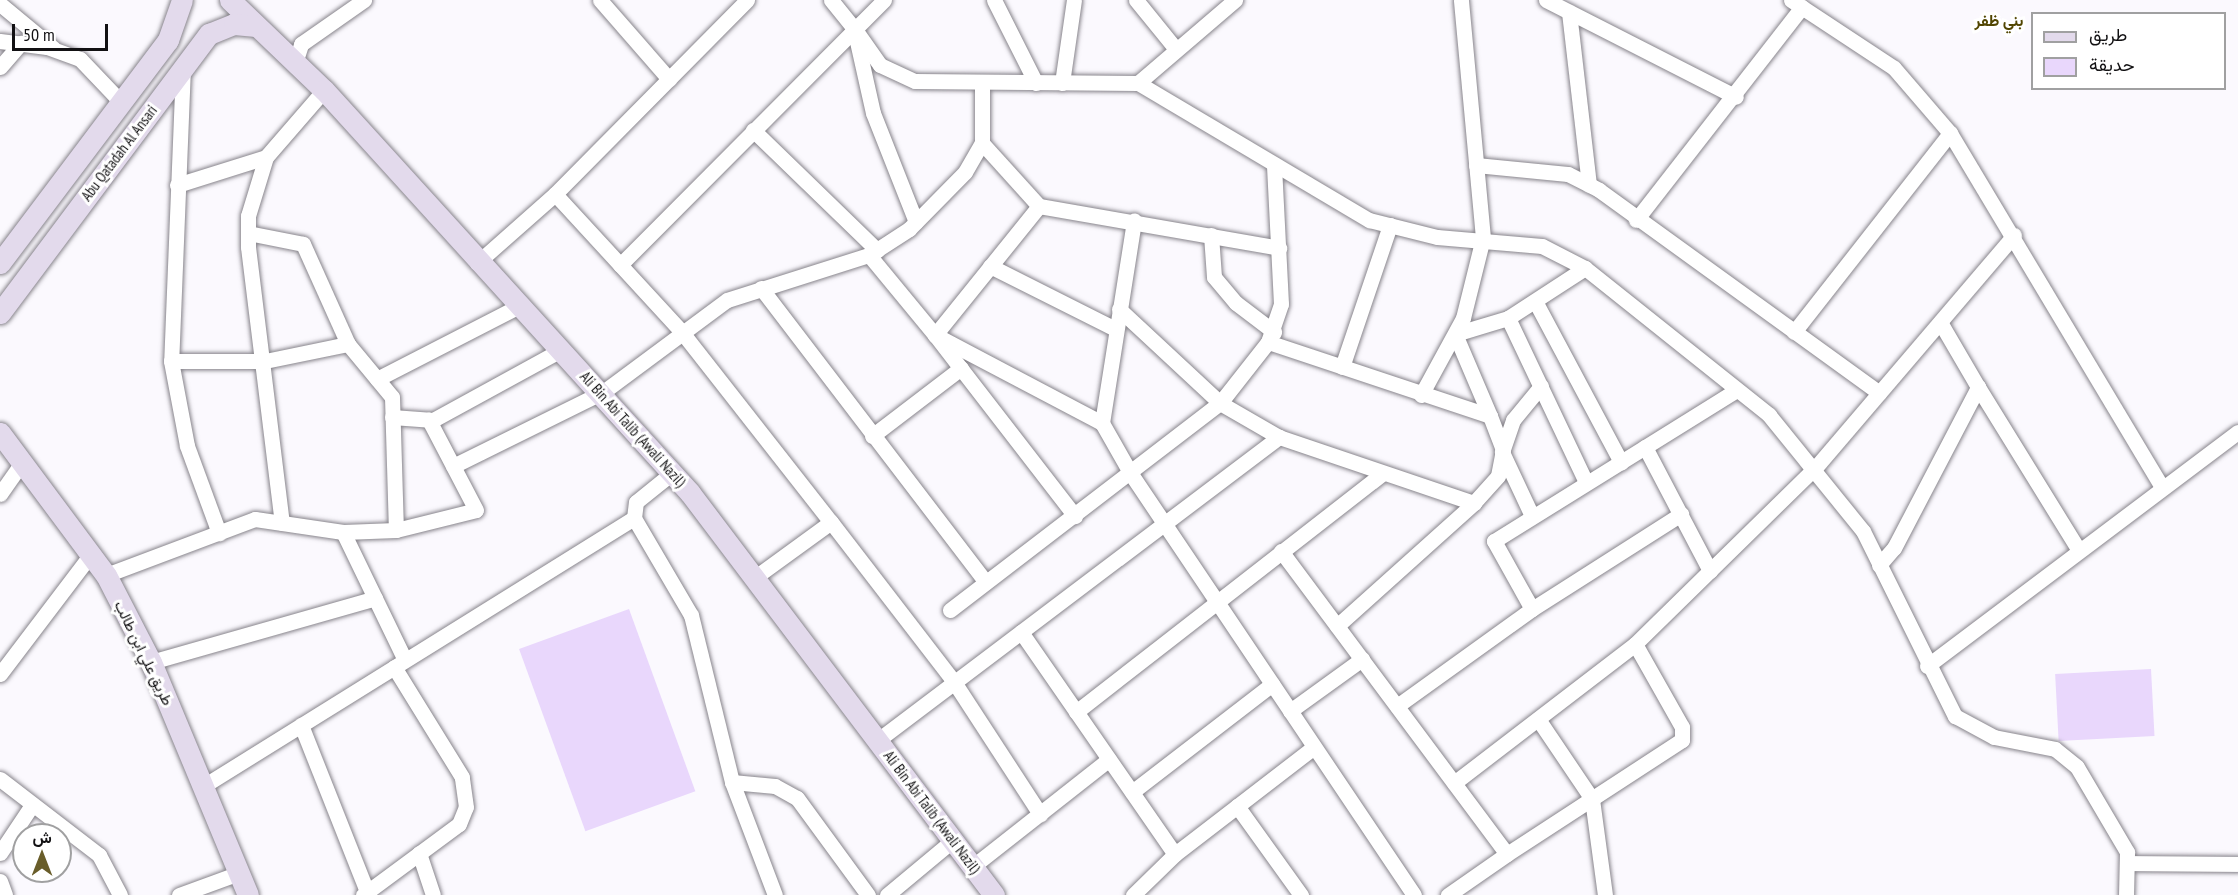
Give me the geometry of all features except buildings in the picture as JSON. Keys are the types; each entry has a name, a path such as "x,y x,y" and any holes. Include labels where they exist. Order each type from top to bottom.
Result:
{"main road":[{"name":"Abu Qatadah Al Ansari","path":"0,263 168,40 182,0"},
{"name":"Ali Bin Abi Talib (Awali Nazil)","path":"240,3 256,26 324,90 477,263 517,307 603,393 672,473 878,740 994,895"},
{"name":"Abu Qatadah Al Ansari","path":"0,313 183,68 220,27 256,26"},
{"name":"طريق علي ابن طالب","path":"0,434 92,553 105,575 151,662 205,785 248,895"}],"street":[{"path":"295,63 301,44 364,0"},
{"path":"477,263 555,194 747,0"},
{"path":"831,0 880,65 915,81 1138,83 1369,220 1437,237 1483,238 1542,246 1585,268 1769,415 1816,467 1863,531 1927,666 1955,716 1973,730 2037,743 2068,758 2127,852 2126,895"},
{"path":"620,265 884,0"},
{"path":"994,0 1036,83"},
{"path":"1062,83 1074,0"},
{"path":"1136,0 1175,48"},
{"path":"1138,83 1175,48 1235,0"},
{"path":"1421,395 1455,334 1483,238 1461,0"},
{"path":"1546,0 1736,97"},
{"path":"607,3 669,79"},
{"path":"1636,220 1736,97 1797,3 1894,68 1950,133 2014,235 2161,484"},
{"path":"0,4 56,50"},
{"path":"1569,12 1589,185"},
{"path":"854,28 873,113 916,222"},
{"path":"0,41 56,50 80,59 120,101"},
{"path":"0,67 21,43"},
{"path":"183,68 171,361 187,446 219,532"},
{"path":"453,466 603,393 681,331 727,300 873,253 916,222 964,172 982,143 982,83"},
{"path":"282,523 265,361 248,233 266,157 324,90"},
{"path":"753,130 873,253 1075,516"},
{"path":"1794,332 1950,133"},
{"path":"982,143 1039,206 1134,220 1279,248"},
{"path":"177,185 266,157"},
{"path":"950,610 1131,474 1220,403 1271,337 1281,304 1274,164"},
{"path":"1476,165 1568,174 1589,185 1879,393"},
{"path":"555,194 681,331 831,522 954,682 1040,814"},
{"path":"934,335 1039,206"},
{"path":"1102,423 1134,220"},
{"path":"1342,368 1390,225"},
{"path":"248,233 303,244 348,344 392,397 396,530"},
{"path":"1211,235 1214,277 1236,303 1271,337 1342,368 1490,416"},
{"path":"1454,783 1635,644 1710,571 1816,467 2014,235"},
{"path":"990,266 1115,329"},
{"path":"1455,334 1508,318 1585,268"},
{"path":"761,288 986,582"},
{"path":"1535,301 1621,462"},
{"path":"377,379 517,307"},
{"path":"1119,309 1220,403 1279,437 1473,503"},
{"path":"1508,318 1586,482"},
{"path":"1940,322 2078,549"},
{"path":"1455,334 1490,416 1502,452 1532,516"},
{"path":"934,335 1102,423 1131,474 1164,524 1414,895"},
{"path":"171,361 265,361 348,344"},
{"path":"392,417 429,420 561,350"},
{"path":"872,436 961,368"},
{"path":"1337,626 1473,503 1498,476 1502,452 1513,420 1540,387"},
{"path":"1879,566 1893,548 1978,387"},
{"path":"1532,609 1494,541 1737,390"},
{"path":"105,575 255,519 343,532 396,530 476,510 429,420"},
{"path":"1927,666 2161,484 2238,432"},
{"path":"878,740 1279,437"},
{"path":"1645,447 1710,571"},
{"path":"0,494 22,463"},
{"path":"672,473 636,502 634,518 691,615 732,782 775,895"},
{"path":"1076,711 1383,473"},
{"path":"1397,706 1532,609 1682,514"},
{"path":"205,785 634,518"},
{"path":"754,578 831,522"},
{"path":"301,725 365,894 459,824 466,807 462,777 400,664 375,598 343,532"},
{"path":"1281,551 1507,854"},
{"path":"0,674 92,553"},
{"path":"151,662 375,598"},
{"path":"1021,632 1175,854"},
{"path":"1448,895 1682,740 1682,726 1635,644"},
{"path":"1290,711 1362,659"},
{"path":"1132,792 1272,684"},
{"path":"1538,719 1592,799 1605,895"},
{"path":"1143,892 1175,854 1314,747"},
{"path":"972,867 1109,759"},
{"path":"0,779 99,855 120,895"},
{"path":"732,782 775,786 797,798 868,895"},
{"path":"0,853 32,805"},
{"path":"1237,806 1301,895"},
{"path":"887,895 953,840"},
{"path":"419,853 433,895"},
{"path":"2127,863 2238,864"},
{"path":"179,895 239,873"},
{"path":"0,881 4,895"}],"green space":[{"path":"629,609 695,791 585,831 519,649"},
{"path":"2151,669 2155,736 2059,741 2055,674"}],"district":[{"name":"بني ظفر","path":"1999,20"}]}
